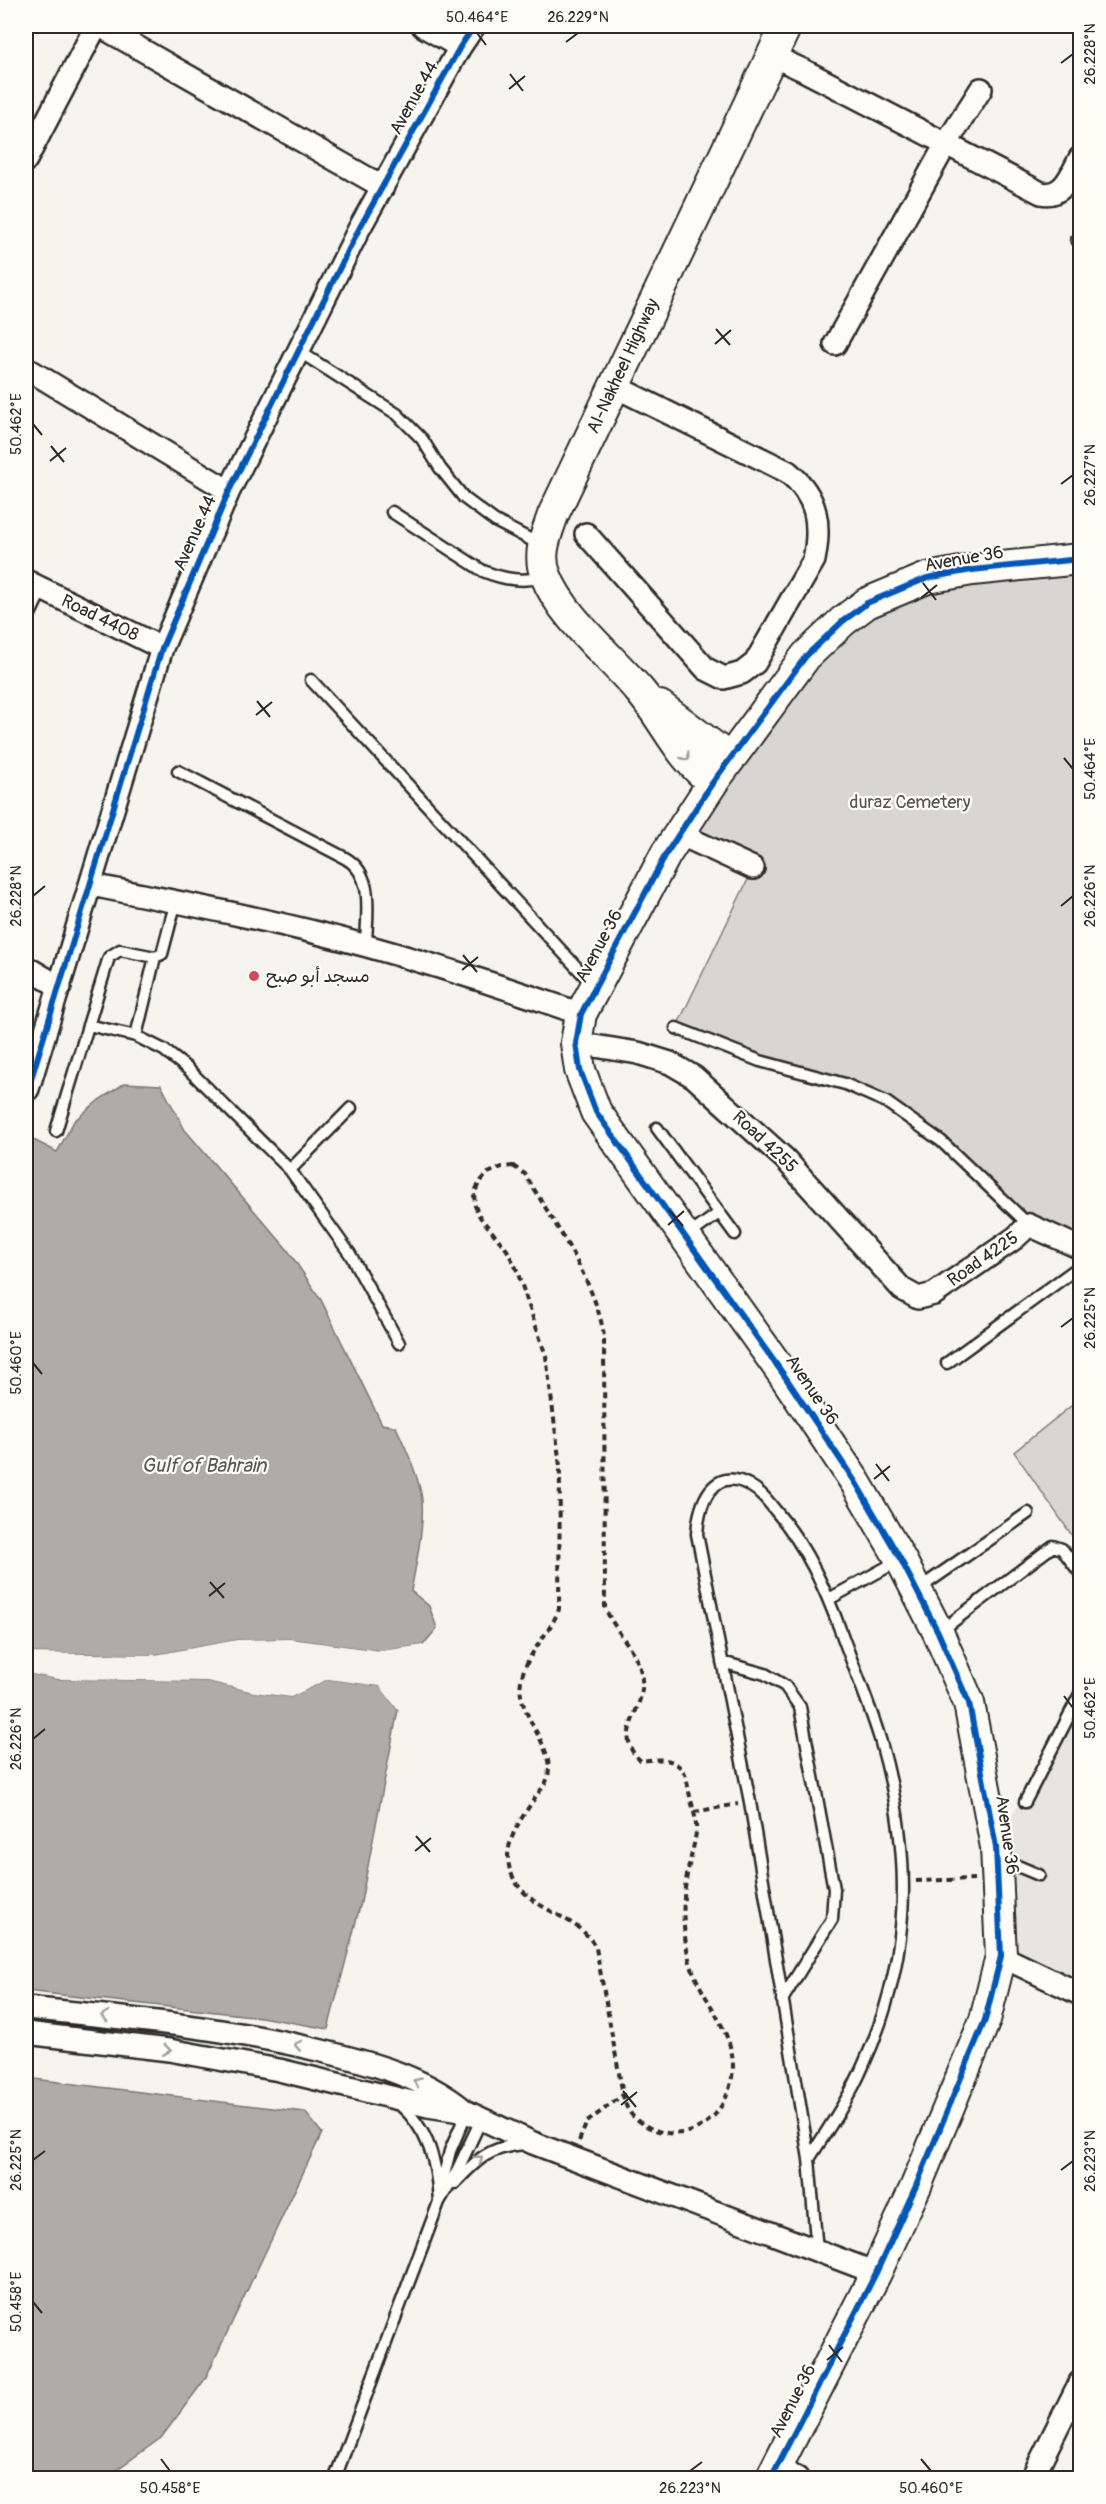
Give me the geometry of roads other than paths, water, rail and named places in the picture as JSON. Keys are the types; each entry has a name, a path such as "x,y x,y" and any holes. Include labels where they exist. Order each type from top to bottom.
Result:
{"street":[{"path":"26,160 98,26 382,186"},
{"path":"423,26 460,47"},
{"name":"Avenue 44","path":"28,1089 162,648 230,491 359,229 460,47 474,26"},
{"name":"Al-Nakheel Highway","path":"722,771 691,764 640,691 576,621 558,598 546,577 541,560 542,546 553,514 786,26"},
{"path":"772,56 1047,194 1063,187 1080,158"},
{"path":"835,344 946,144 981,89"},
{"path":"26,368 230,491"},
{"path":"586,534 705,669 724,678 742,673 755,663 813,560 817,540 818,523 807,492 788,472 614,386"},
{"name":"Avenue 36","path":"781,2475 876,2273 962,2079 985,2020 1001,1956 998,1868 969,1703 917,1590 856,1484 786,1378 596,1112 580,1070 578,1029 594,986 679,834 806,656 843,621 867,603 927,578 995,567 1080,559"},
{"name":"Road 4408","path":"26,610 31,584 162,648"},
{"path":"679,834 753,868"},
{"name":"Road 4255","path":"91,885 176,901 366,946 475,977 578,1029 670,1064 694,1077 785,1159 902,1289 918,1298"},
{"path":"26,967 60,987"},
{"name":"Road 4225","path":"918,1298 934,1294 1015,1238 1029,1225 1080,1248"},
{"path":"1001,1956 1080,1994"},
{"path":"26,2007 227,2031 355,2059 386,2069 435,2090 474,2115 533,2144 876,2273"},
{"path":"26,2033 180,2052 279,2070 474,2115"},
{"path":"1032,2478 1080,2382"}],"lane":[{"path":"300,352 410,426 422,438 451,484 479,510 542,546"},
{"path":"392,512 483,572 508,580 520,581 546,577"},
{"path":"311,680 594,986"},
{"path":"178,771 345,858 357,867 366,885 366,946"},
{"path":"136,1036 155,957 164,951 176,901"},
{"path":"56,1131 111,953 120,950 155,957"},
{"path":"88,1026 136,1036 164,1050 290,1170 350,1254 399,1343"},
{"path":"676,1028 760,1061 845,1084 886,1102 941,1141 1029,1225"},
{"path":"290,1170 351,1108"},
{"path":"657,1128 735,1234"},
{"path":"685,1237 719,1213"},
{"path":"947,1363 1080,1266"},
{"path":"808,2159 842,2107 863,2067 880,2027 892,1984 901,1941 903,1881 898,1820 879,1737 829,1599 816,1570 800,1543 757,1489 739,1479 723,1480 714,1485 706,1496 699,1514 698,1533 750,1802 808,2159 817,2251"},
{"path":"917,1590 1028,1514"},
{"path":"938,1632 1053,1546 1062,1549 1080,1573"},
{"path":"829,1599 901,1560"},
{"path":"722,1662 765,1674 785,1686 800,1707 834,1889 832,1919 782,2000"},
{"path":"1025,1803 1080,1694"},
{"path":"998,1868 1039,1875"},
{"path":"391,2096 408,2110 421,2128 431,2148 437,2169 439,2202"},
{"path":"335,2478 439,2202 450,2151 474,2115"},
{"path":"439,2202 456,2173 474,2115"},
{"path":"439,2202 477,2159 509,2145 533,2144"}],"water":[{"name":"Gulf of Bahrain","path":"125,1083 161,1085 185,1130 287,1249 321,1300 382,1424 396,1427 414,1468 421,1493 421,1529 411,1591 429,1606 437,1628 423,1645 381,1651 290,1639 237,1640 155,1655 26,1653 26,1136 57,1152 74,1121 99,1100"},
{"path":"26,1673 58,1679 207,1681 254,1692 291,1697 328,1679 381,1686 398,1710 361,1902 328,2029 261,2017 26,1991"},
{"path":"26,2078 305,2112 322,2133 205,2379 161,2438 105,2478 26,2478"}],"place":[{"name":"مسجد أبو صبح","path":"254,976"}],"park label":[{"name":"duraz Cemetery","path":"910,802"}]}
